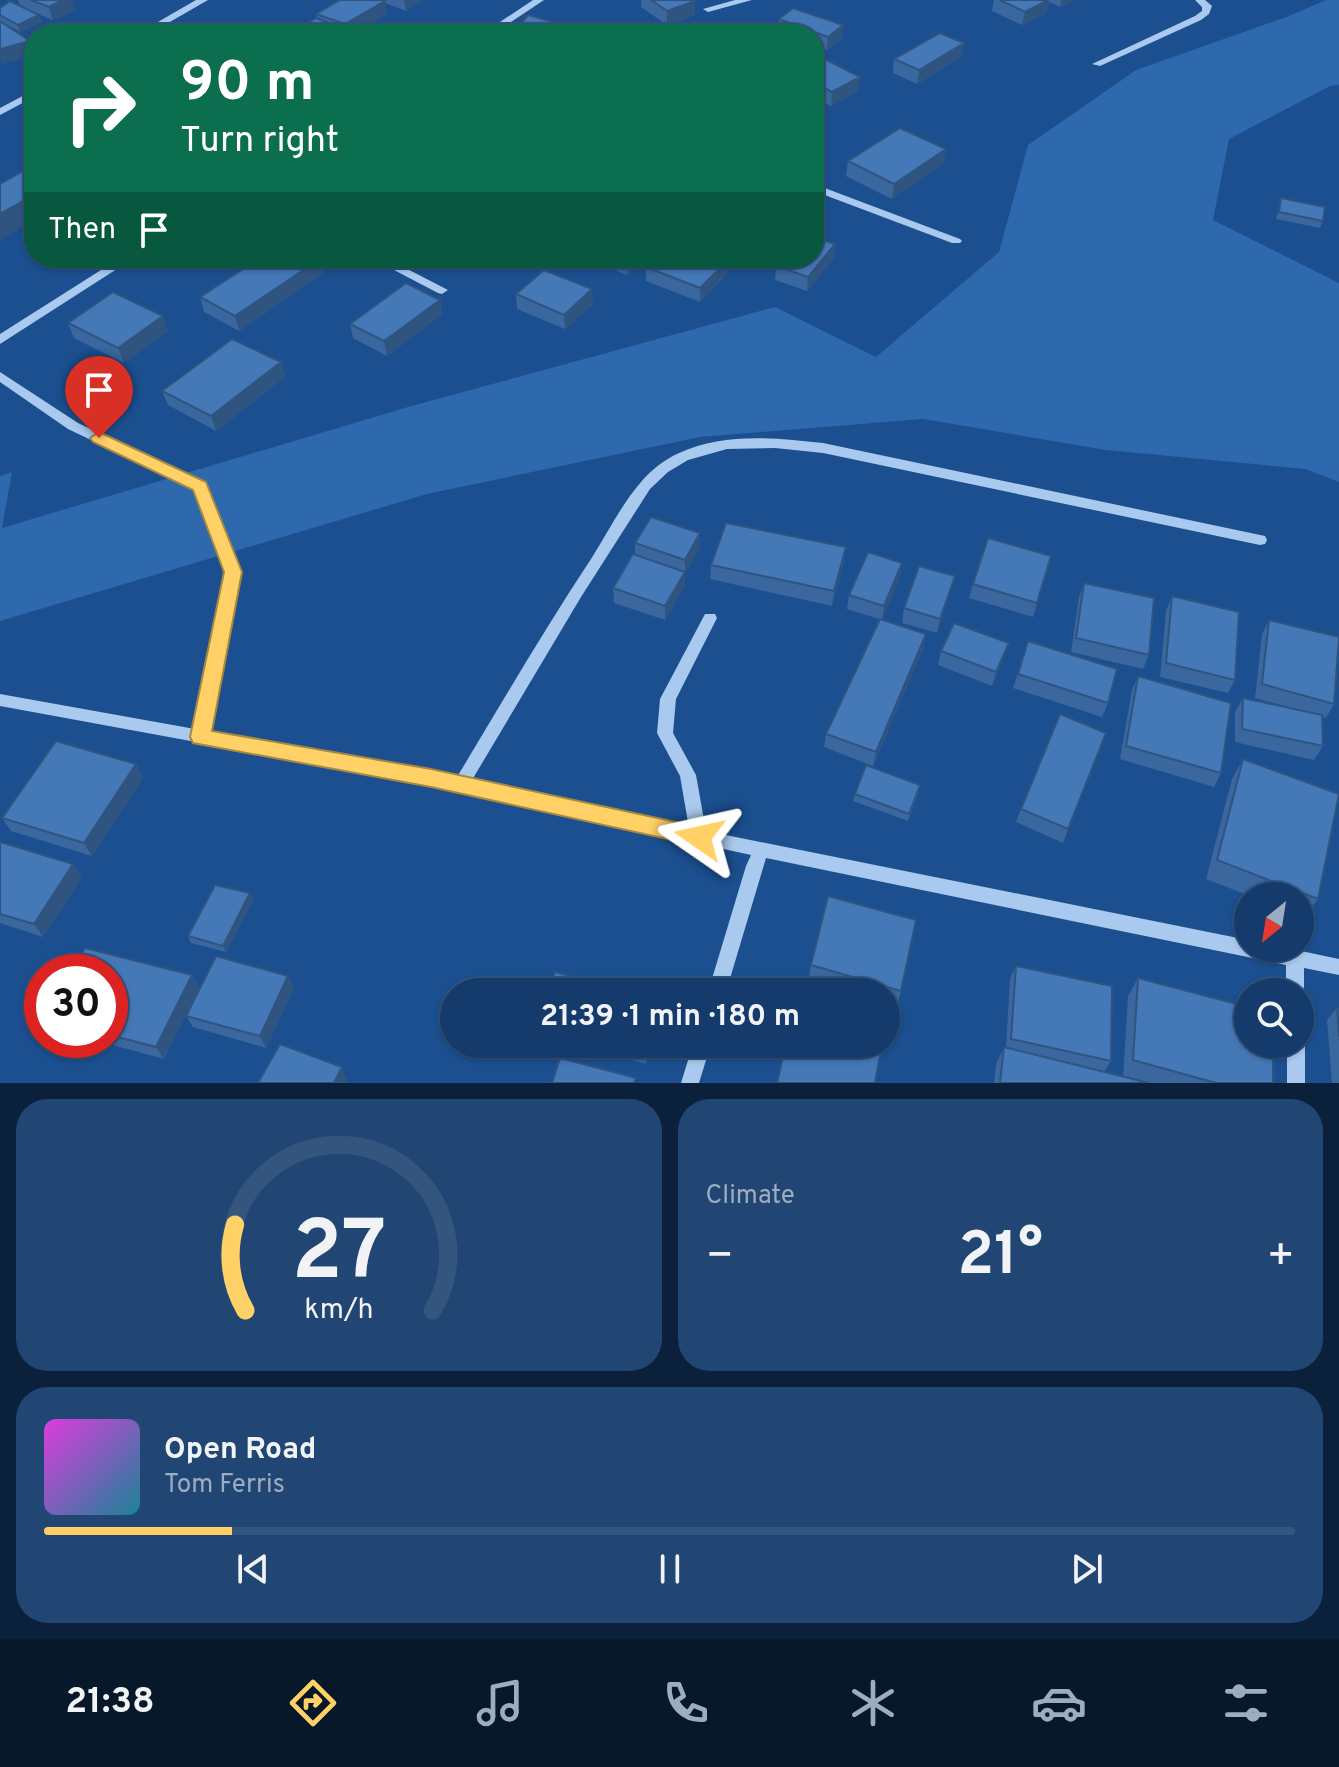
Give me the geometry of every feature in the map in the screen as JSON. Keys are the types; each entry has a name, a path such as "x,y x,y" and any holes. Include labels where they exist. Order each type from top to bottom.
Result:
{"street":[{"path":"160,24 203,0"},
{"path":"502,24 539,0"},
{"path":"708,9 747,0"},
{"path":"1097,64 1198,18 1206,12 1207,6 1200,0"},
{"path":"0,112 24,99"},
{"path":"824,191 956,241"},
{"path":"0,340 112,268"},
{"path":"397,268 442,290"},
{"path":"0,376 73,426 200,486 233,572 201,737"},
{"path":"461,785 576,593 645,486 658,470 690,453 756,440 823,448 1260,540"},
{"path":"699,837 688,775 665,733 668,699 710,618"},
{"path":"0,700 461,785 699,837 1234,946"},
{"path":"721,978 754,866 762,850"},
{"path":"1314,962 1339,967"},
{"path":"690,1083 698,1058"},
{"path":"1296,1058 1296,1083"}],"shaded area":[{"path":"1326,0 1339,0 1339,85 1330,86 1229,139 1213,220 1339,283 1339,482 1305,469 1106,450 923,419 700,437 427,494 0,621 0,476 12,472 2,528 408,407 775,307 876,357 999,252 1028,145 1136,70"}],"building":[{"path":"31,0 63,0 49,7"},
{"path":"340,0 385,1 345,24 316,14"},
{"path":"651,0 693,0 695,1 667,11"},
{"path":"1000,0 1048,0 1025,12"},
{"path":"10,1 39,15 18,25 0,15 0,8"},
{"path":"793,8 843,25 828,37 824,36 824,24 793,24 779,19"},
{"path":"528,15 561,24 520,24"},
{"path":"316,18 332,24 305,24"},
{"path":"0,21 24,37 24,43 0,49"},
{"path":"940,33 964,43 919,70 894,59"},
{"path":"824,59 860,77 832,92 824,88"},
{"path":"900,128 946,149 894,184 848,161"},
{"path":"24,171 24,201 0,214 0,184"},
{"path":"1281,198 1325,207 1323,221 1279,212"},
{"path":"824,240 835,244 824,257"},
{"path":"245,268 306,268 235,316 200,297"},
{"path":"649,268 720,268 700,288"},
{"path":"782,268 815,268 808,277"},
{"path":"544,270 592,289 564,315 516,294"},
{"path":"406,283 440,300 384,341 350,324"},
{"path":"113,292 163,316 118,348 68,323"},
{"path":"232,339 281,362 211,416 162,391"},
{"path":"651,517 700,533 685,560 635,543"},
{"path":"726,523 846,547 834,591 711,565"},
{"path":"988,538 1051,556 1037,603 973,584"},
{"path":"868,552 902,563 884,606 849,595"},
{"path":"633,554 685,572 665,606 613,588"},
{"path":"919,566 955,576 940,619 904,608"},
{"path":"1084,583 1154,598 1149,655 1076,638"},
{"path":"1172,596 1239,612 1235,680 1166,663"},
{"path":"880,619 926,634 876,752 826,734"},
{"path":"1269,620 1339,637 1334,704 1262,684"},
{"path":"954,623 1009,643 996,672 941,651"},
{"path":"1028,641 1117,669 1108,703 1018,674"},
{"path":"1138,676 1231,703 1221,773 1126,746"},
{"path":"1243,698 1322,715 1323,746 1242,729"},
{"path":"1060,714 1106,733 1068,829 1021,809"},
{"path":"56,741 136,764 84,843 2,818"},
{"path":"1243,759 1339,794 1318,899 1314,897 1314,882 1274,882 1217,860"},
{"path":"866,765 920,785 909,814 855,794"},
{"path":"0,842 73,864 34,924 0,914"},
{"path":"215,885 250,893 223,946 188,936"},
{"path":"828,896 916,920 901,991 900,978 856,978 811,965"},
{"path":"85,948 109,954 82,954"},
{"path":"216,956 288,976 260,1036 186,1016"},
{"path":"128,959 192,975 156,1047 128,1040"},
{"path":"1016,966 1112,986 1111,1061 1011,1039"},
{"path":"555,972 577,978 553,978"},
{"path":"1138,978 1234,1003 1234,1058 1273,1058 1273,1083 1216,1083 1133,1060"},
{"path":"280,1044 342,1067 334,1083 258,1083"},
{"path":"1004,1047 1149,1083 1000,1083"},
{"path":"560,1058 636,1078 634,1083 552,1083"},
{"path":"783,1058 879,1058 875,1083 777,1083"}],"route":[{"path":"99,438 200,486 233,572 201,737 431,778 699,837"}]}
